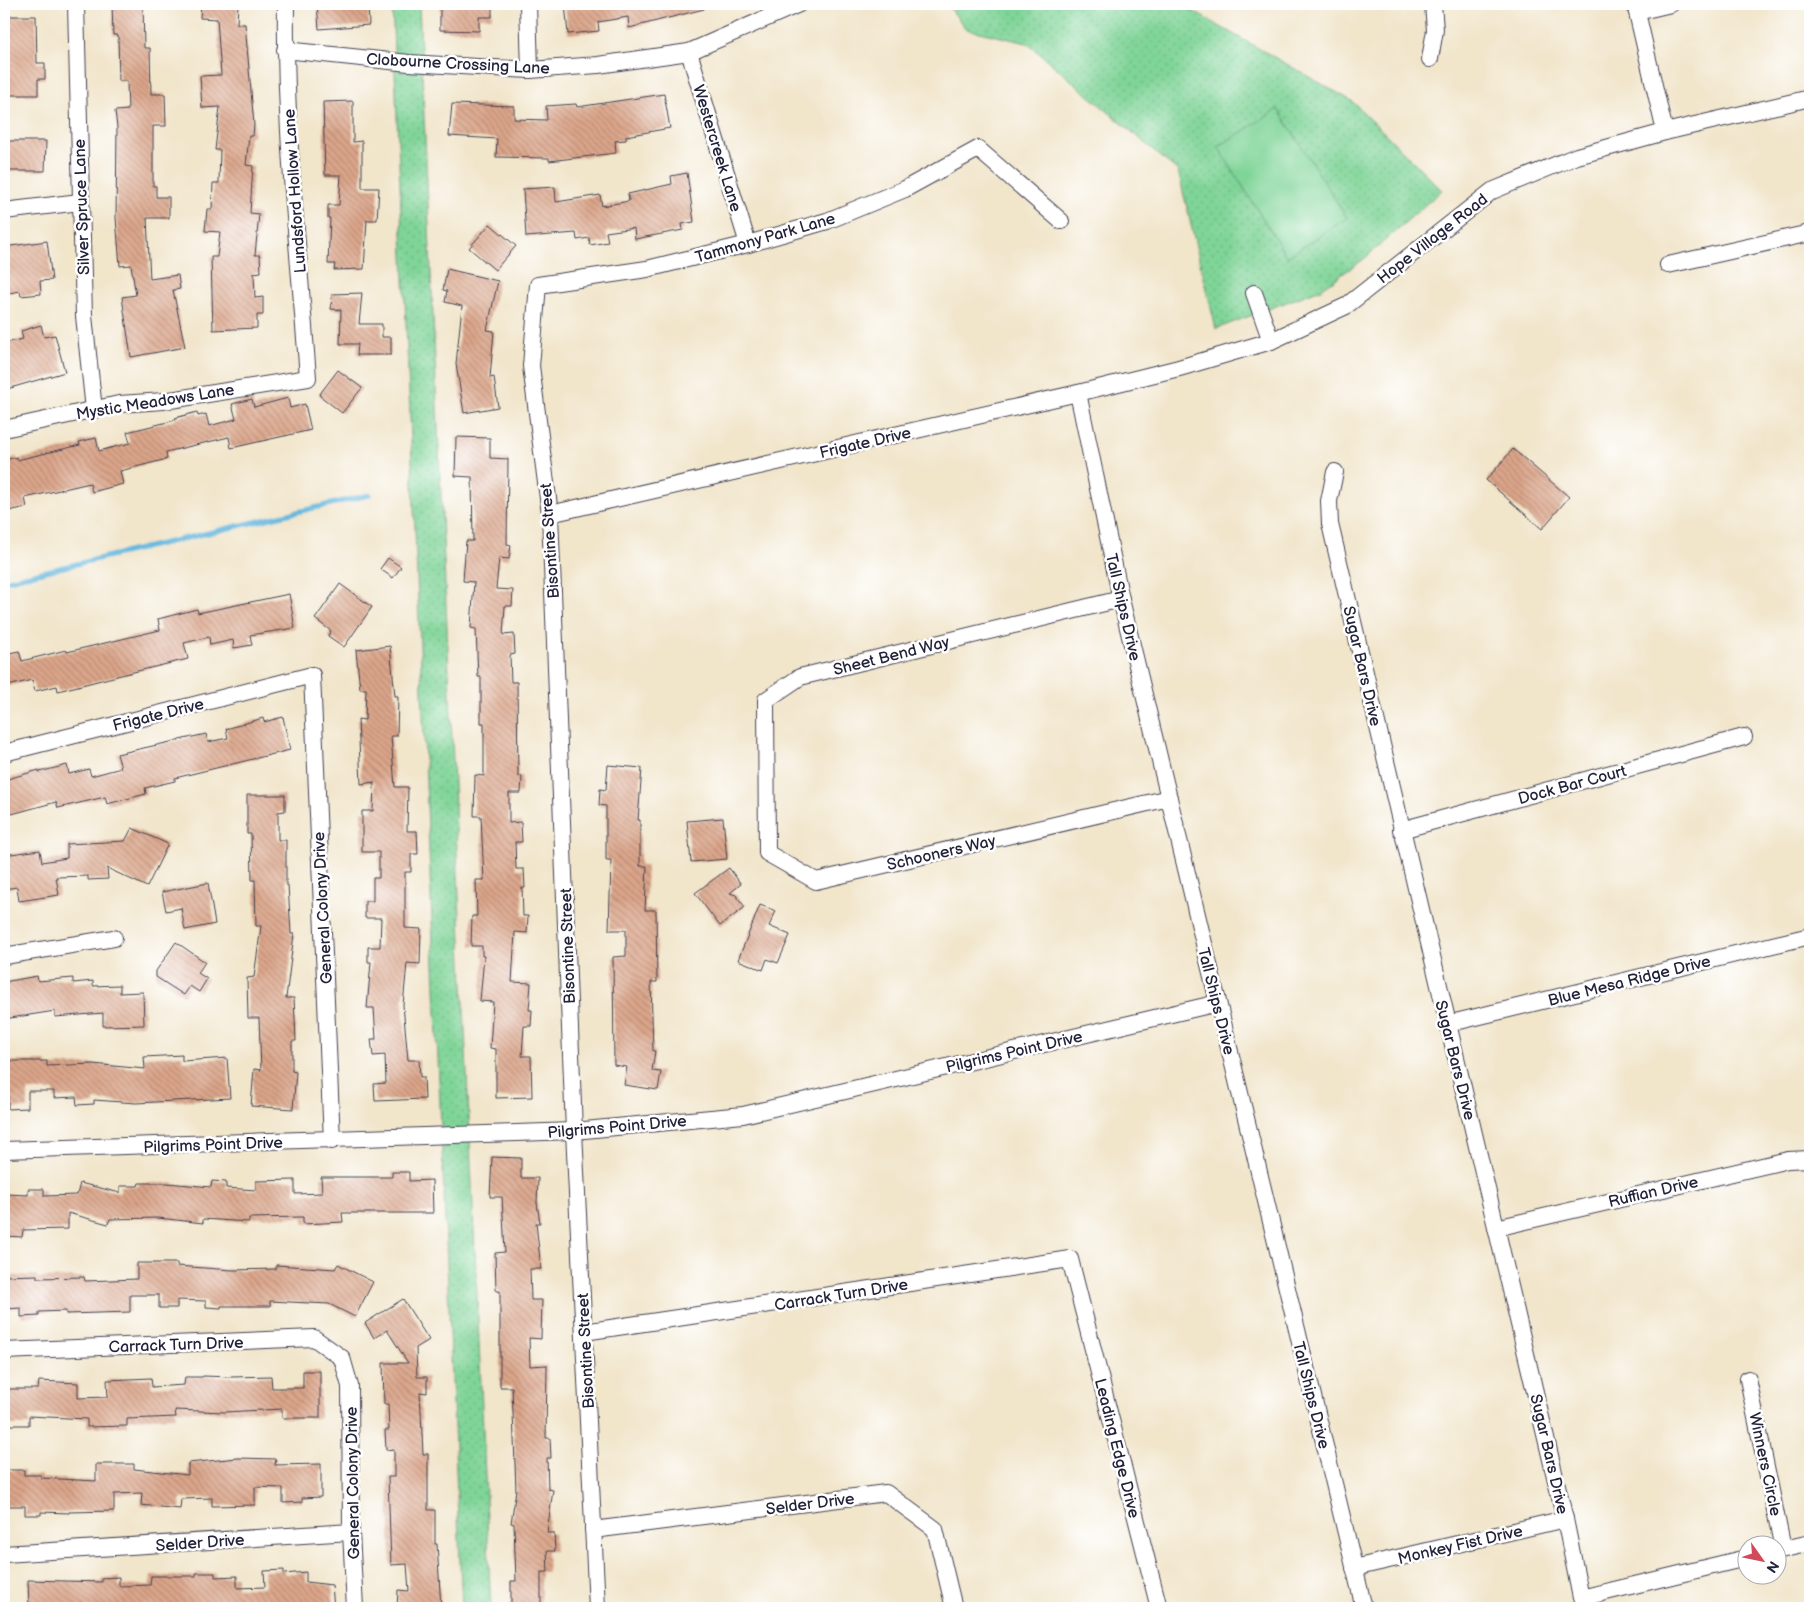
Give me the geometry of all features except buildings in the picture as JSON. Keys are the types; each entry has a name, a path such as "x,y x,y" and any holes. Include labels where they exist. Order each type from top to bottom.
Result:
{"street":[{"name":"Silver Spruce Lane","path":"76,4 84,316 94,410"},
{"name":"Lundsford Hollow Lane","path":"286,4 285,50 293,200 308,378"},
{"path":"528,4 530,70"},
{"name":"Clobourne Crossing Lane","path":"285,50 409,63 530,70 598,65 689,52 799,4"},
{"path":"1430,59 1435,30 1433,4"},
{"path":"1665,132 1636,8 1671,4"},
{"name":"Westercreek Lane","path":"689,52 748,244"},
{"name":"Hope Village Road","path":"1179,368 1270,341 1346,306 1492,191 1577,156 1665,132 1810,98"},
{"name":"Tammony Park Lane","path":"538,285 647,269 748,244 827,221 905,189 978,149 1062,221"},
{"path":"4,211 80,202"},
{"path":"1668,265 1810,233"},
{"name":"Bisontine Street","path":"538,285 531,366 550,514 574,1131 597,1608"},
{"path":"1254,294 1270,341"},
{"name":"Frigate Drive","path":"550,514 1078,393 1179,368"},
{"name":"Mystic Meadows Lane","path":"4,430 94,410 308,378"},
{"name":"Tall Ships Drive","path":"1078,393 1121,600 1364,1608"},
{"name":"Sugar Bars Drive","path":"1335,472 1329,501 1330,524 1400,830 1566,1519 1581,1598 1736,1560"},
{"name":"Sheet Bend Way","path":"766,803 766,700 800,677 1121,600"},
{"name":"Frigate Drive","path":"4,753 312,675"},
{"name":"General Colony Drive","path":"312,675 332,1141"},
{"name":"Dock Bar Court","path":"1400,830 1744,737"},
{"name":"Schooners Way","path":"766,803 767,853 816,881 1169,798"},
{"name":"Blue Mesa Ridge Drive","path":"1447,1024 1810,936"},
{"path":"4,956 114,938"},
{"name":"Pilgrims Point Drive","path":"4,1150 332,1141 574,1131 742,1115 1218,1003"},
{"name":"Ruffian Drive","path":"1496,1228 1788,1160 1810,1159"},
{"name":"Carrack Turn Drive","path":"584,1332 1070,1259 1077,1288"},
{"name":"Leading Edge Drive","path":"1077,1288 1159,1608"},
{"name":"Carrack Turn Drive","path":"4,1351 314,1338 342,1358"},
{"name":"General Colony Drive","path":"342,1358 350,1386 352,1532 356,1608"},
{"name":"Winners Circle","path":"1748,1379 1777,1534"},
{"name":"Selder Drive","path":"593,1530 886,1493 935,1529 954,1608"},
{"name":"Monkey Fist Drive","path":"1354,1568 1566,1519"},
{"name":"Selder Drive","path":"4,1554 352,1532"},
{"path":"1786,1549 1810,1543"}],"green space":[{"path":"392,4 419,4 491,1608 462,1608"},
{"path":"947,4 1180,4 1352,101 1442,190 1364,259 1321,289 1216,329 1178,171 1027,43 966,29"},
{"path":"1278,109 1347,218 1287,257 1218,147"}],"waterway":[{"path":"4,581 369,495"}]}
